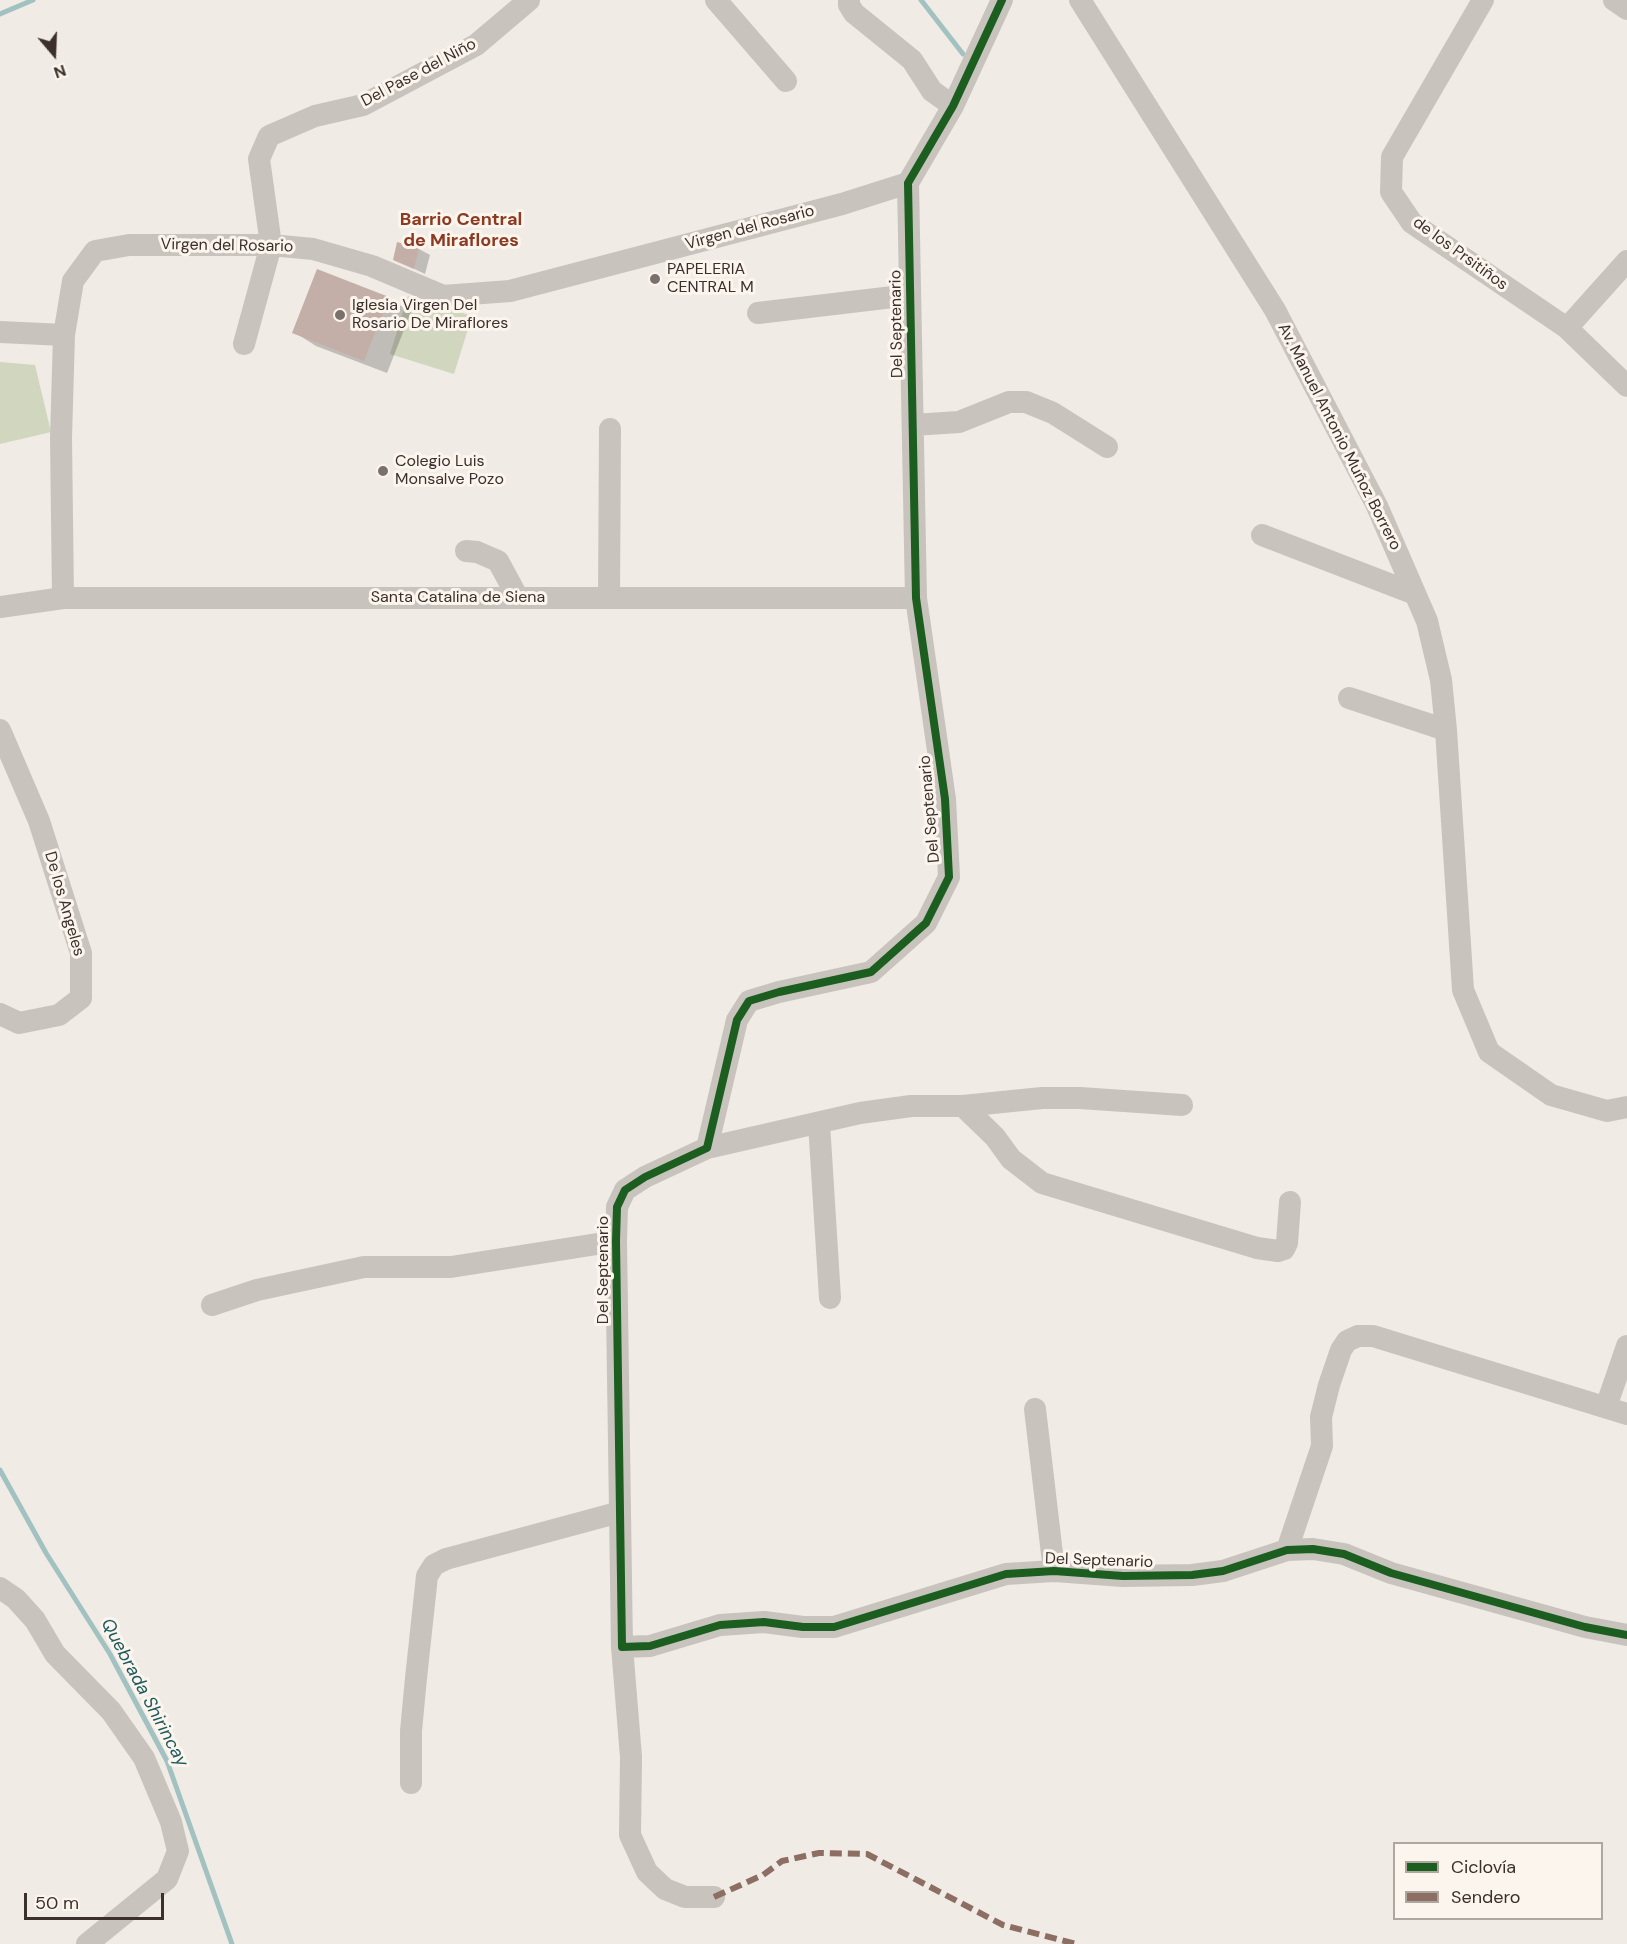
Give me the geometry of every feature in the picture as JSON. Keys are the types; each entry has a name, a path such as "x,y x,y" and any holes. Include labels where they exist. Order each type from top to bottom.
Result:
{"street":[{"name":"Del Pase del Niño","path":"271,245 259,159 269,136 315,116 363,105 476,45 529,0"},
{"path":"716,0 786,81"},
{"path":"849,0 854,13 912,60 932,91 953,106"},
{"path":"908,183 953,106 1002,0"},
{"name":"Av. Manuel Antonio Muñoz Borrero","path":"1080,0 1275,310 1377,507 1427,621 1441,680 1446,730 1462,990 1489,1052 1551,1095 1607,1111 1627,1107"},
{"name":"de los Prsitiños","path":"1483,0 1392,156 1391,192 1412,222 1567,328 1627,386"},
{"path":"1614,0 1627,9"},
{"name":"Virgen del Rosario","path":"63,598 61,438 64,335 73,281 94,251 129,244 271,245 312,249 372,266 443,296 510,291 842,204 908,183"},
{"name":"Del Septenario","path":"908,183 916,598 945,799 949,877 926,923 871,972 779,992 749,1001 737,1020 707,1148 645,1177 626,1190 617,1207 622,1647 650,1646 720,1625 764,1622 803,1627 834,1627 1006,1574 1054,1571 1123,1576 1192,1575 1223,1571 1287,1550 1313,1549 1344,1554 1402,1576 1586,1627 1627,1635"},
{"path":"244,344 271,245"},
{"path":"1567,328 1627,261"},
{"path":"759,313 910,295"},
{"path":"0,332 64,335"},
{"path":"913,425 959,422 1009,402 1026,402 1053,413 1107,447"},
{"path":"609,598 610,429"},
{"path":"1263,535 1415,594"},
{"path":"466,551 477,552 498,561 518,598"},
{"name":"Santa Catalina de Siena","path":"0,607 63,598 916,598"},
{"path":"1349,698 1446,730"},
{"name":"De los Angeles","path":"0,730 39,821 81,953 81,998 59,1015 19,1023 0,1014"},
{"path":"707,1148 819,1123 911,1106 963,1106 1042,1098 1080,1098 1182,1105"},
{"path":"963,1106 995,1137 1011,1159 1042,1183 1257,1248 1278,1251 1284,1249 1287,1243 1290,1202"},
{"path":"819,1123 830,1298"},
{"path":"212,1305 257,1290 364,1267 451,1268 616,1241"},
{"path":"1287,1550 1322,1446 1322,1417 1329,1385 1341,1350 1347,1341 1358,1336 1373,1336 1617,1410 1627,1346"},
{"path":"1035,1409 1054,1571"},
{"path":"411,1783 411,1731 416,1678 427,1576 434,1566 446,1559 620,1512"},
{"path":"0,1588 29,1613 55,1654 111,1711 144,1758 174,1832 178,1851 167,1879 87,1944"},
{"path":"622,1647 631,1757 630,1835 647,1872 665,1889 685,1897 714,1897"}],"green space":[{"path":"408,296 472,316 454,374 390,354"},
{"path":"0,362 35,365 51,432 0,444"}],"building":[{"path":"397,242 419,248 414,269 393,260"},
{"name":"Iglesia Virgen Del Rosario De Miraflores","path":"317,269 389,297 364,361 292,333"}],"waterway":[{"path":"0,14 33,0"},
{"path":"921,0 963,54"},
{"name":"Quebrada Shirincay","path":"0,1470 46,1553 110,1654 167,1761 232,1944"}],"marked path":[{"path":"714,1897 763,1875 782,1861 819,1853 867,1854 1003,1925 1076,1944"}],"cycle path":[{"path":"1002,0 953,106 908,183 916,598 945,799 949,877 926,923 871,972 779,992 749,1001 737,1020 707,1148 645,1177 625,1190 617,1207 622,1647 650,1646 720,1625 764,1622 803,1627 834,1627 1006,1574 1054,1571 1123,1576 1192,1575 1223,1571 1287,1550 1313,1549 1344,1554 1391,1573 1585,1627 1627,1635"}],"place":[{"name":"PAPELERIA CENTRAL M","path":"655,279"},
{"name":"Iglesia Virgen Del Rosario De Miraflores","path":"340,315"},
{"name":"Colegio Luis Monsalve Pozo","path":"383,471"}],"district":[{"name":"Barrio Central de Miraflores","path":"461,230"}]}
